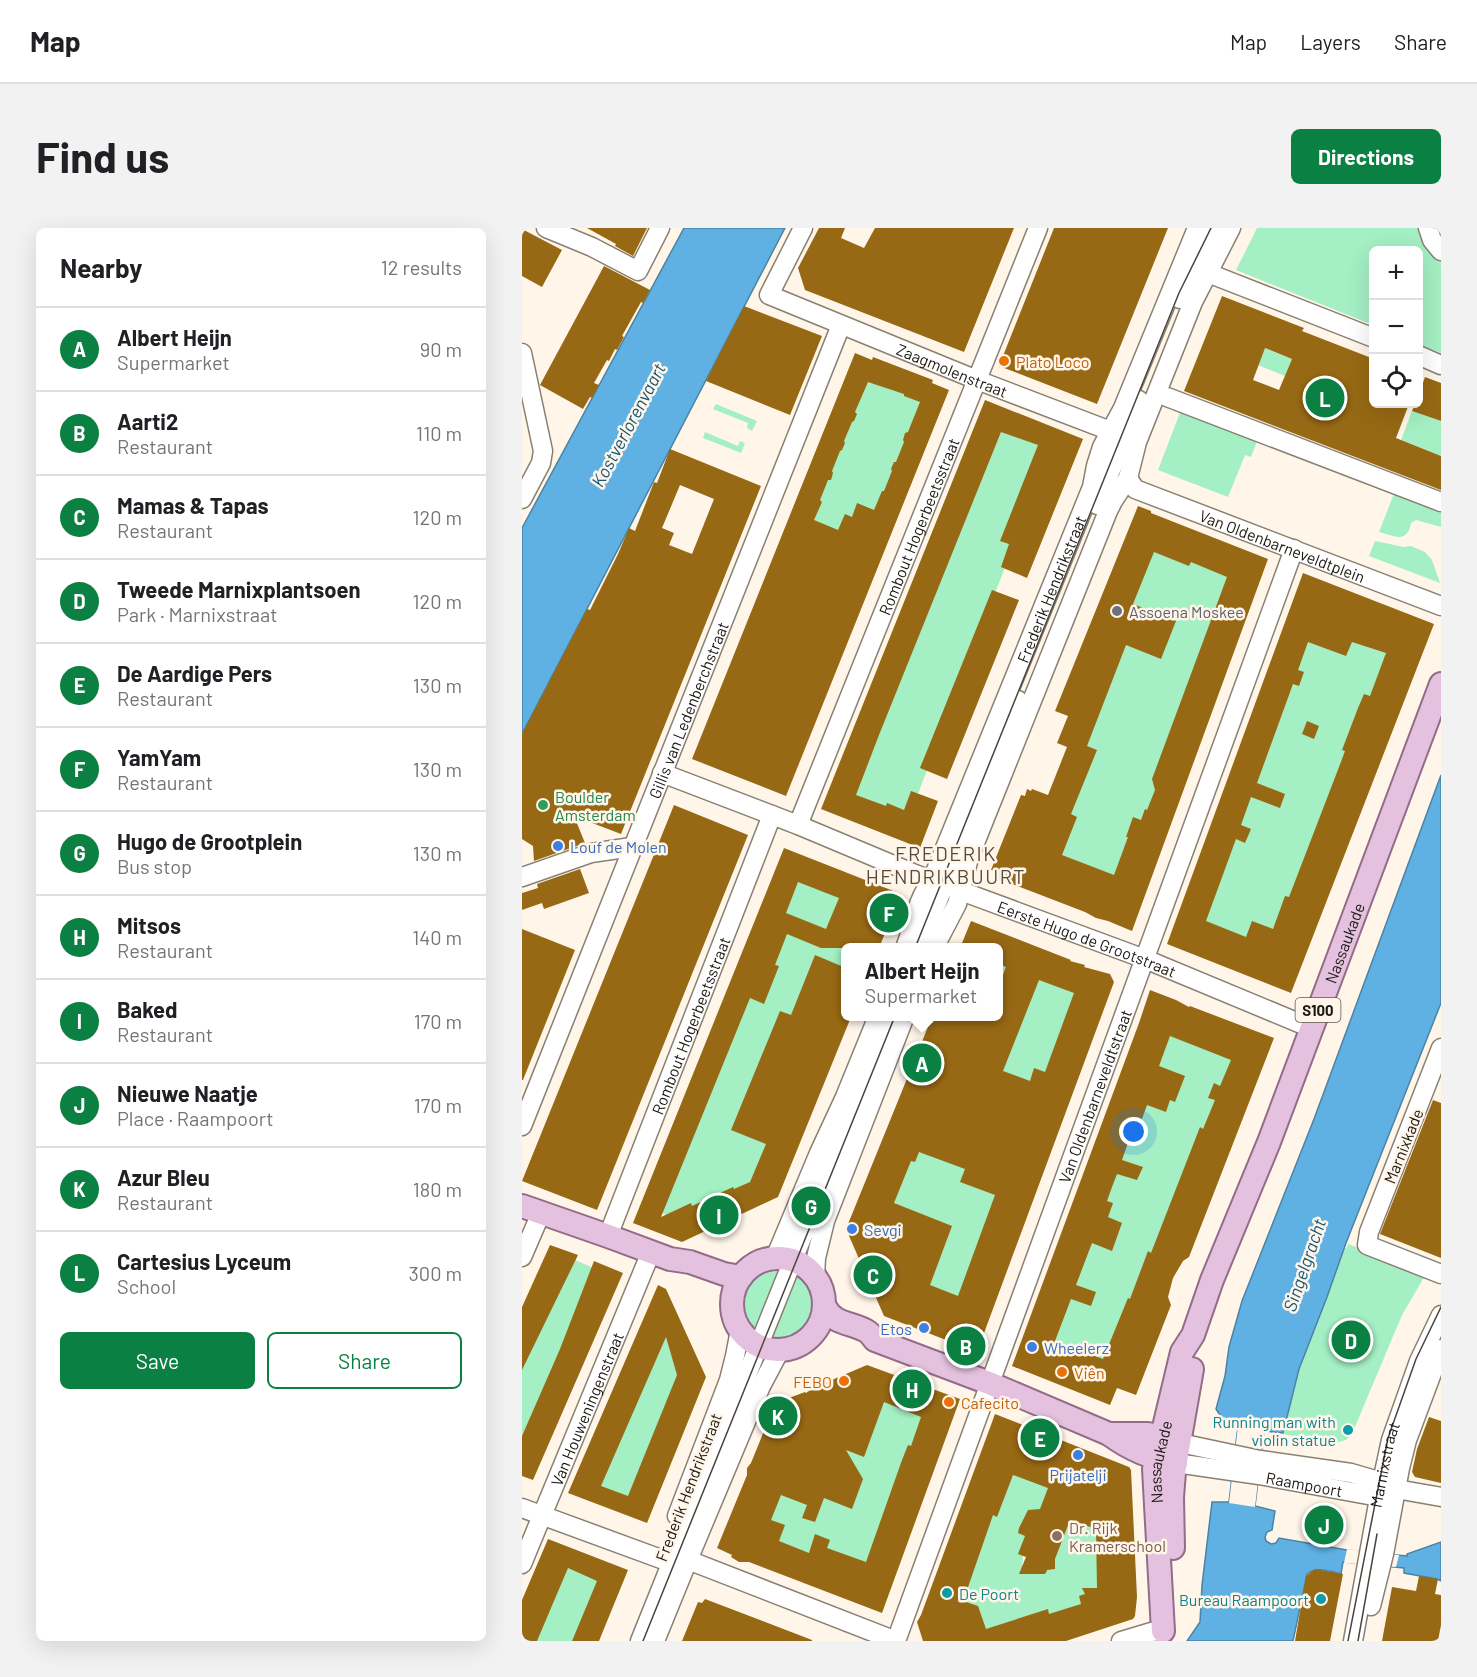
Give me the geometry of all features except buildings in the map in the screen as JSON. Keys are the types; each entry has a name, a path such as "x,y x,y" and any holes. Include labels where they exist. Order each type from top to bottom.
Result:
{"main road":[{"name":"Nassaukade","path":"1162,1636 1154,1469 1168,1450 1182,1352 1193,1335 1212,1280 1269,1142 1441,684"},
{"path":"527,1207 661,1256 690,1262 724,1274 741,1276"},
{"path":"661,1256 685,1273 732,1298"},
{"path":"784,1259 808,1268 815,1276 821,1286 825,1308 814,1334 800,1346 791,1349 769,1348 750,1341 740,1330 733,1313 732,1298 741,1276 752,1266 763,1260 784,1259"},
{"path":"825,1308 841,1323 867,1332 875,1340 988,1383 1109,1434 1148,1434 1168,1450"},
{"path":"814,1334 829,1333 861,1342 875,1340"}],"street":[{"path":"546,228 638,271 660,228"},
{"name":"Zaagmolenstraat","path":"803,228 769,295 977,380 1124,436"},
{"name":"Rombout Hogerbeetsstraat","path":"798,825 1038,228"},
{"name":"Frederik Hendrikstraat","path":"908,943 919,900 945,884 969,858 1108,511 1128,478 1124,408 1197,228"},
{"name":"Frederik Hendrikstraat","path":"1124,436 1182,294 1215,228"},
{"name":"Frederik Hendrikstraat","path":"921,943 1088,498 1099,456 1124,436 1231,228"},
{"path":"1428,228 1432,240 1441,251"},
{"path":"1208,273 1369,336"},
{"name":"Gillis van Ledenberchstraat","path":"522,1126 841,325"},
{"path":"522,353 543,451 541,463 522,499"},
{"path":"1423,357 1441,364"},
{"path":"1167,397 1441,502"},
{"name":"Van Oldenbarneveldtplein","path":"1128,478 1135,489 1441,606"},
{"name":"Van Oldenbarneveldtstraat","path":"896,1641 988,1383 1146,959 1294,549"},
{"name":"Eerste Hugo de Grootstraat","path":"662,773 798,825 915,874 1146,959 1311,1028"},
{"name":"Rombout Hogerbeetsstraat","path":"608,1236 772,815"},
{"path":"522,878 591,853 632,847"},
{"name":"Frederik Hendrikstraat","path":"937,943 957,904 945,884"},
{"path":"784,1259 819,1153 876,1021"},
{"path":"784,1259 889,1021"},
{"path":"815,1276 816,1258 825,1221 903,1021"},
{"name":"Marnixkade","path":"1441,1048 1437,1072 1369,1232 1367,1245 1441,1274"},
{"path":"522,1257 527,1207"},
{"name":"Van Houweningenstraat","path":"522,1564 641,1281 661,1256"},
{"name":"Frederik Hendrikstraat","path":"640,1641 673,1560 769,1348 784,1259"},
{"name":"Marnixstraat","path":"1355,1632 1370,1607 1386,1489 1388,1453 1419,1361 1441,1315"},
{"name":"Frederik Hendrikstraat","path":"655,1641 673,1560 729,1380 740,1330"},
{"name":"Marnixstraat","path":"1386,1489 1441,1349"},
{"name":"Raampoort","path":"1168,1450 1386,1489"},
{"name":"Raampoort","path":"1259,1468 1351,1473 1386,1489"},
{"path":"1386,1489 1441,1497"},
{"path":"522,1508 896,1641"},
{"name":"Frederik Hendrikstraat","path":"627,1641 673,1560"},
{"path":"1121,1641 1151,1632 1162,1636"}],"green space":[{"path":"1257,228 1418,228 1423,242 1441,260 1441,353 1423,346 1423,246 1369,246 1369,323 1236,270"},
{"path":"1222,331 1292,359 1285,376 1232,355"},
{"path":"869,370 930,391 774,775 710,749"},
{"path":"716,404 757,421 752,431 747,428 748,423 713,409"},
{"path":"1181,410 1257,441 1251,457 1245,455 1228,497 1158,470"},
{"path":"1412,411 1441,421 1441,456 1401,440"},
{"path":"999,423 1052,445 909,817 841,796"},
{"path":"705,432 738,446 740,441 745,443 741,453 703,438"},
{"path":"1395,491 1441,509 1441,527 1416,520 1411,523 1407,534 1403,536 1379,532"},
{"path":"1149,541 1238,573 1119,897 1023,862"},
{"path":"1375,541 1404,547 1411,546 1425,552 1432,560 1440,583 1369,556"},
{"path":"1315,602 1399,631 1277,956 1192,923"},
{"path":"794,872 877,901 849,943 841,943 841,989 763,1181 683,1222 645,1206"},
{"path":"1003,949 1093,983 1027,1132 926,1093 953,1021 1003,1021"},
{"path":"1163,1027 1238,1051 1116,1382 1034,1354"},
{"path":"910,1142 1013,1181 962,1320 871,1233"},
{"path":"1348,1244 1426,1274 1402,1315 1352,1434 1346,1440 1335,1443 1283,1434 1299,1369 1343,1249 1347,1248"},
{"path":"565,1256 601,1271 522,1455 522,1343"},
{"path":"776,1266 781,1268 755,1332 746,1323 741,1313 742,1292 746,1282 754,1274"},
{"path":"798,1273 808,1281 813,1291 814,1302 811,1314 797,1332 785,1337 772,1337"},
{"path":"664,1306 690,1376 634,1511 586,1491"},
{"path":"858,1381 935,1411 868,1587 738,1536"},
{"path":"1000,1469 1050,1487 1023,1552 1022,1573 1069,1514 1097,1505 1105,1594 991,1641 958,1594"},
{"path":"563,1563 606,1578 580,1641 528,1641"}],"water":[{"name":"Kostverlorenvaart","path":"684,228 785,228 522,734 522,528"},
{"name":"Singelgracht","path":"1441,775 1441,1003 1299,1369 1283,1433 1264,1431 1255,1506 1275,1511 1272,1530 1267,1532 1265,1537 1266,1541 1271,1544 1276,1543 1279,1538 1347,1550 1407,1556 1407,1554 1441,1542 1441,1581 1404,1573 1404,1568 1343,1562 1341,1574 1314,1570 1307,1574 1293,1641 1187,1641 1200,1622 1212,1502 1229,1502 1238,1426 1222,1421 1216,1409 1225,1376 1229,1347 1242,1301 1314,1119"}],"pier":[{"path":"1238,1426 1264,1430 1255,1507 1229,1503"},
{"path":"1347,1549 1399,1555 1396,1567 1344,1563"}],"tram line":[{"path":"917,943 1179,293 1211,228"},
{"path":"643,1641 893,1021"},
{"path":"1348,1641 1388,1438 1416,1359 1441,1307"},
{"path":"1358,1641 1377,1534"}],"place":[{"name":"Plato Loco","path":"1004,361"},
{"name":"Cartesius Lyceum","path":"1325,398"},
{"name":"Assoena Moskee","path":"1117,611"},
{"name":"Boulder Amsterdam","path":"543,805"},
{"name":"Louf de Molen","path":"558,846"},
{"name":"YamYam","path":"889,913"},
{"name":"Albert Heijn","path":"922,1063"},
{"name":"Hugo de Grootplein","path":"811,1206"},
{"name":"Baked","path":"719,1215"},
{"name":"Sevgi","path":"852,1229"},
{"name":"Mamas & Tapas","path":"873,1275"},
{"name":"Etos","path":"924,1328"},
{"name":"Tweede Marnixplantsoen","path":"1351,1340"},
{"name":"Aarti2","path":"966,1346"},
{"name":"Wheelerz","path":"1032,1347"},
{"name":"Viên","path":"1062,1372"},
{"name":"FEBO","path":"844,1381"},
{"name":"Mitsos","path":"912,1389"},
{"name":"Cafecito","path":"949,1402"},
{"name":"Azur Bleu","path":"778,1416"},
{"name":"Running man with violin statue","path":"1348,1430"},
{"name":"De Aardige Pers","path":"1040,1438"},
{"name":"Prijatelji","path":"1078,1455"},
{"name":"Nieuwe Naatje","path":"1324,1525"},
{"name":"Dr. Rijk Kramerschool","path":"1057,1536"},
{"name":"De Poort","path":"947,1593"},
{"name":"Bureau Raampoort","path":"1321,1599"}],"district":[{"name":"FREDERIK HENDRIKBUURT","path":"946,864"}]}
